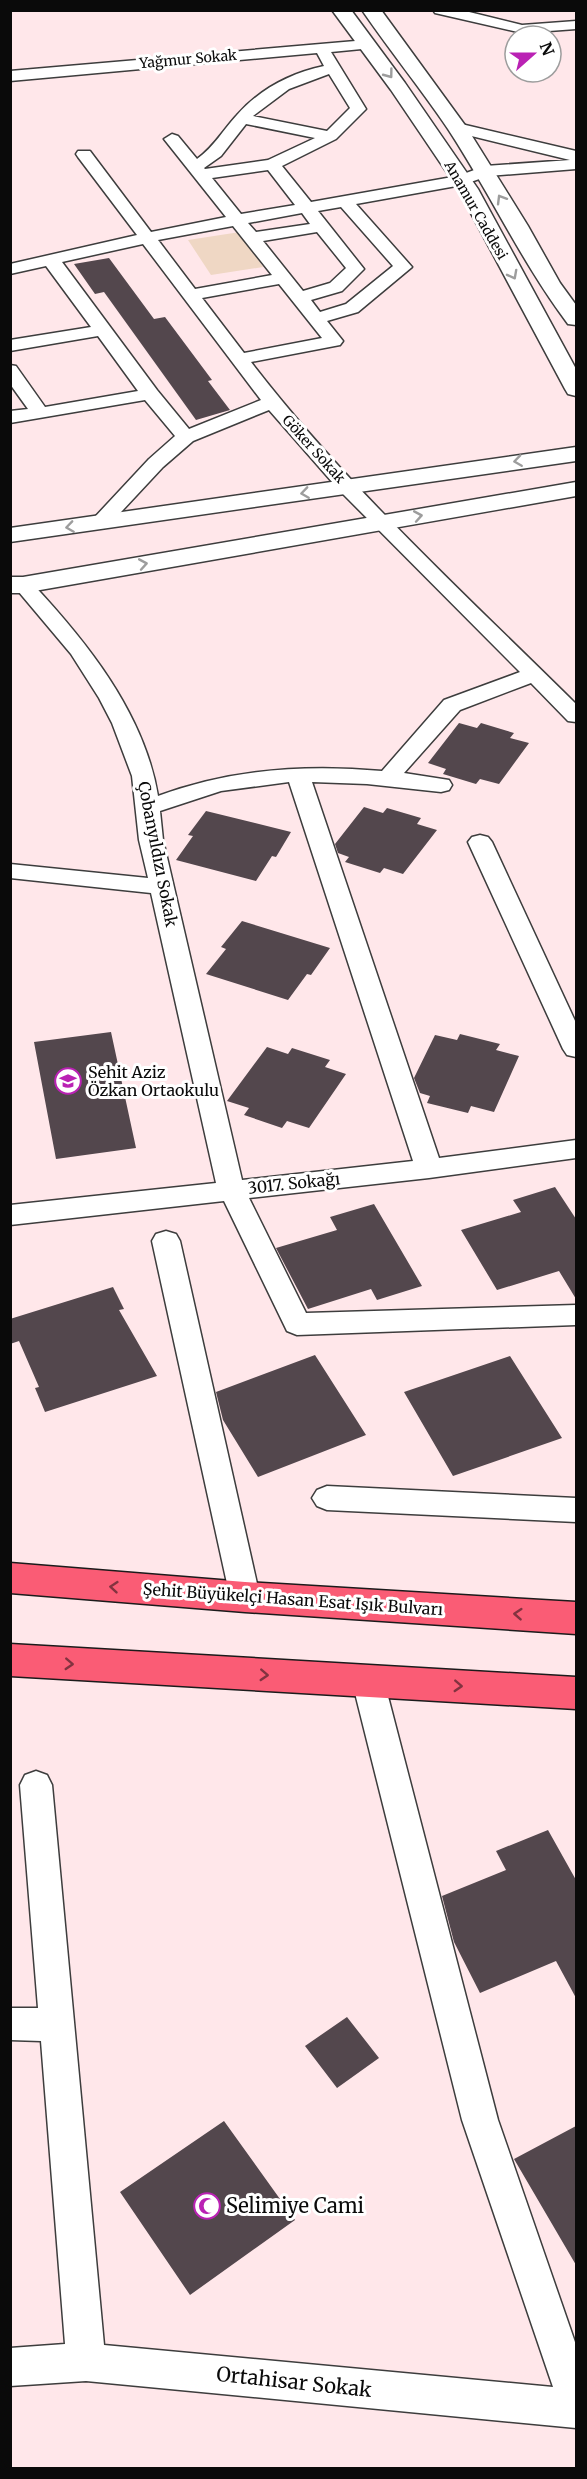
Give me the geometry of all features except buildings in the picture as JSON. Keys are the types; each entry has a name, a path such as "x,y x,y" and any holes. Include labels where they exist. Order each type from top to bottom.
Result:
{"main road":[{"name":"Şehit Büyükelçi Hasan Esat Işık Bulvarı","path":"12,1572 245,1597 576,1618"},
{"path":"10,1660 576,1693"}],"street":[{"name":"Anamur Caddesi","path":"341,10 462,180 576,389"},
{"name":"Anamur Caddesi","path":"371,10 457,128 485,171 550,285 576,319"},
{"path":"440,10 522,29 570,26 572,10"},
{"name":"Yağmur Sokak","path":"10,76 367,45"},
{"path":"197,170 272,164 330,136 358,109 321,48"},
{"path":"197,170 210,159 242,118 294,80 334,69"},
{"path":"242,118 330,136"},
{"path":"457,128 576,157"},
{"path":"172,139 334,341 239,359"},
{"name":"Göker Sokak","path":"84,154 272,402 382,523 576,716"},
{"path":"272,164 355,270 336,287 300,298"},
{"path":"10,269 146,237 462,180 485,171 576,164"},
{"path":"316,319 352,308 403,267 345,201"},
{"path":"252,238 320,227"},
{"path":"51,260 150,394 186,437"},
{"path":"190,295 284,278"},
{"path":"10,346 102,330"},
{"path":"10,370 40,413"},
{"path":"10,417 150,394"},
{"path":"101,522 156,464 186,437 272,402"},
{"path":"10,535 576,454"},
{"path":"17,585 576,489"},
{"path":"507,501 576,506"},
{"name":"Çobanyıldızı Sokak","path":"17,585 71,641 114,707 132,745 142,775 149,807 151,840 231,1189 297,1324 576,1315"},
{"path":"388,778 452,705 534,674"},
{"path":"149,807 173,796 225,782 298,775 388,778 441,785"},
{"path":"298,775 429,1169"},
{"path":"480,842 576,1049"},
{"path":"10,871 162,887"},
{"name":"3017. Sokağı","path":"10,1215 429,1169 576,1149"},
{"path":"166,1241 245,1597"},
{"path":"327,1498 576,1510"},
{"path":"368,1681 480,2120 576,2399"},
{"path":"36,1785 86,2362"},
{"path":"10,2024 57,2025"},
{"name":"Ortahisar Sokak","path":"10,2367 86,2362 576,2409"}],"shaded area":[{"path":"240,232 263,267 211,275 188,240"}],"place":[{"name":"Şehit Aziz Özkan Ortaokulu","path":"68,1081"},
{"name":"Selimiye Cami","path":"207,2206"}]}
